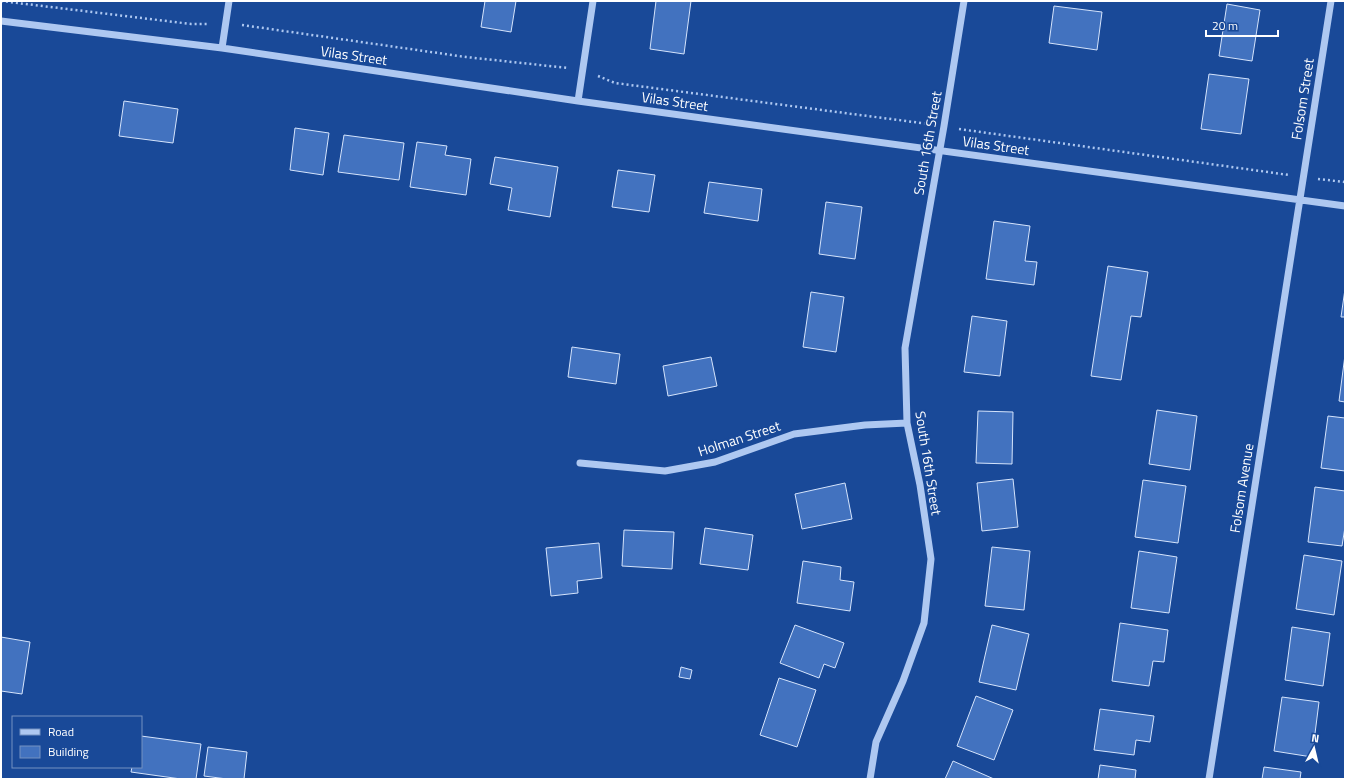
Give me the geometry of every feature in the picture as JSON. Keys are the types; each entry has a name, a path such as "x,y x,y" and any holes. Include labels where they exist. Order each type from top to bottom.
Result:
{"street":[{"path":"222,48 229,1"},
{"path":"578,101 593,1"},
{"name":"South 16th Street","path":"870,779 876,742 903,681 924,623 931,559 920,485 906,423 905,348 940,150 964,1"},
{"name":"Folsom Street","path":"1299,200 1331,1"},
{"name":"Vilas Street","path":"1,21 222,48 578,101 1345,206"},
{"name":"Folsom Avenue","path":"1209,779 1299,200"},
{"name":"Holman Street","path":"580,463 664,471 715,462 794,434 865,425 906,423"}],"path":[{"path":"1,1 191,24 225,23 466,56 583,70 615,83 944,126 1345,182"}],"building":[{"path":"485,1 516,1 511,32 481,27"},
{"path":"656,1 691,1 684,54 650,49"},
{"path":"1227,4 1260,10 1252,61 1219,56"},
{"path":"1054,6 1102,12 1097,50 1049,43"},
{"path":"1209,74 1249,79 1241,134 1201,129"},
{"path":"124,101 178,109 173,143 119,136"},
{"path":"295,128 329,133 323,175 290,170"},
{"path":"344,135 404,143 399,180 338,172"},
{"path":"417,142 447,146 445,155 471,159 466,195 410,187"},
{"path":"495,157 558,167 550,217 508,210 512,188 490,184"},
{"path":"618,170 655,175 649,212 612,207"},
{"path":"709,182 762,189 758,221 704,213"},
{"path":"826,202 862,207 855,259 819,254"},
{"path":"994,221 1030,226 1025,261 1037,262 1034,285 986,279"},
{"path":"1108,266 1148,272 1141,317 1131,316 1121,380 1091,376"},
{"path":"1345,289 1345,317 1341,317"},
{"path":"811,292 844,297 836,352 803,347"},
{"path":"972,316 1007,321 1000,376 964,372"},
{"path":"572,347 620,354 616,384 568,377"},
{"path":"1345,355 1345,402 1339,401"},
{"path":"711,357 717,386 668,396 663,366"},
{"path":"1157,410 1197,416 1190,470 1149,464"},
{"path":"978,411 1013,412 1012,464 976,463"},
{"path":"1328,416 1345,418 1345,471 1321,468"},
{"path":"1013,479 1018,527 982,531 977,483"},
{"path":"1143,480 1186,486 1178,543 1135,537"},
{"path":"845,483 852,519 802,529 795,494"},
{"path":"1315,487 1345,491 1345,527 1342,546 1308,542"},
{"path":"705,528 753,535 748,570 700,564"},
{"path":"624,530 674,532 672,569 622,566"},
{"path":"599,543 602,578 577,581 578,593 551,596 546,548"},
{"path":"992,547 1030,551 1024,610 985,606"},
{"path":"1139,551 1177,557 1169,613 1131,608"},
{"path":"1304,555 1342,561 1334,615 1296,609"},
{"path":"803,561 841,567 840,580 854,582 850,611 797,603"},
{"path":"1120,623 1168,630 1164,662 1153,661 1149,686 1112,681"},
{"path":"795,625 844,643 835,668 824,664 819,678 780,663"},
{"path":"992,625 1029,634 1016,690 979,682"},
{"path":"1292,627 1330,633 1323,686 1285,680"},
{"path":"1,637 30,642 22,694 1,691"},
{"path":"681,667 692,670 690,679 679,677"},
{"path":"779,678 816,690 797,747 760,735"},
{"path":"976,696 1013,710 994,760 957,746"},
{"path":"1282,697 1319,702 1312,757 1274,751"},
{"path":"1100,709 1154,716 1150,742 1136,740 1134,755 1094,750"},
{"path":"142,736 201,744 196,779 181,779 131,772 132,768 142,768"},
{"path":"208,747 247,752 244,779 227,779 204,776"},
{"path":"953,761 994,779 945,779"},
{"path":"1100,765 1136,770 1135,779 1098,779"},
{"path":"1264,767 1301,772 1300,779 1262,779"}]}
